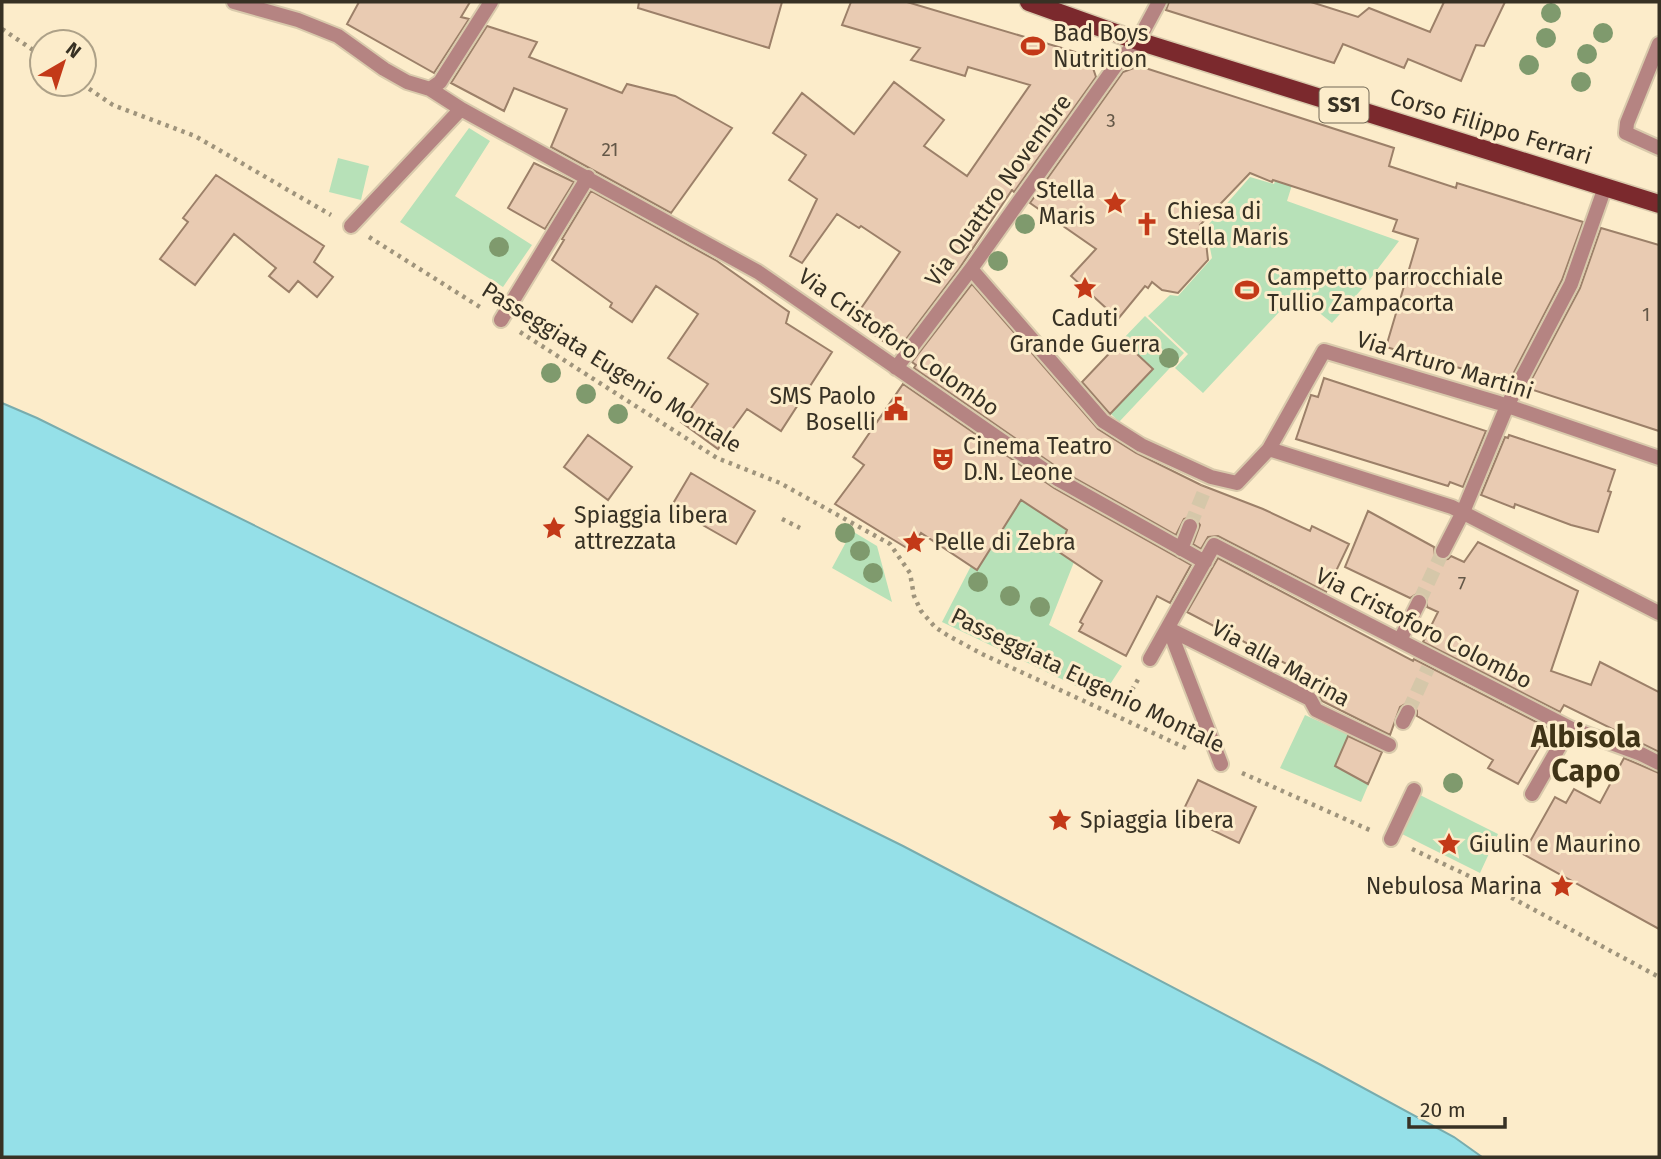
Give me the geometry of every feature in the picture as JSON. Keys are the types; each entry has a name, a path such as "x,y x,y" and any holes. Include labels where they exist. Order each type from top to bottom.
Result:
{"main road":[{"name":"Corso Filippo Ferrari","path":"1029,2 1139,40 1659,204"}],"street":[{"name":"Via Cristoforo Colombo","path":"234,2 298,20 338,36 407,82 430,89 461,109 758,272 1059,480 1205,562 1214,545 1400,640 1431,663 1570,728 1659,763"},
{"path":"430,89 440,82 491,2"},
{"name":"Via Quattro Novembre","path":"896,368 1119,61 1139,40 1158,2"},
{"name":"Corso Filippo Ferrari","path":"1659,44 1627,123 1626,133 1659,148"},
{"path":"351,226 461,109"},
{"path":"501,320 588,177"},
{"path":"1443,551 1463,512 1507,407 1571,284 1605,187"},
{"path":"971,268 1102,421 1209,482 1237,482 1269,449 1463,512 1659,613"},
{"name":"Via Arturo Martini","path":"1269,449 1324,351 1507,407 1659,458"},
{"path":"1181,549 1190,526"},
{"path":"1150,659 1205,562"},
{"path":"1400,640 1419,602"},
{"name":"Via alla Marina","path":"1169,629 1221,764"},
{"name":"Via alla Marina","path":"1169,629 1310,699 1316,710 1389,745"},
{"path":"1532,794 1570,728"},
{"path":"1391,839 1414,790"}],"path":[{"path":"2,29 28,47"},
{"name":"Passeggiata Eugenio Montale","path":"98,95 113,105 195,136 351,226 716,458 780,482 890,544 910,573 914,596 921,611 935,627 947,635 1115,717 1391,839 1488,885 1659,978"},
{"path":"782,519 800,528"}],"green space":[{"path":"1297,119 1311,124 1287,201 1399,241 1332,323 1296,294 1203,393 1175,368 1188,354 1148,316 1170,295 1178,296 1212,258 1202,232 1250,177 1274,184"},
{"path":"469,128 490,141 455,196 532,245 503,287 400,222"},
{"path":"338,158 369,166 361,200 329,192"},
{"path":"1145,316 1184,353 1119,422 1110,413 1153,369 1122,340"},
{"path":"1021,500 1067,530 1059,552 1074,562 1049,625 1122,666 1101,698 942,622 971,566 977,569"},
{"path":"852,531 877,546 892,602 832,568"},
{"path":"1305,715 1383,750 1361,802 1280,768"},
{"path":"1418,794 1498,834 1480,873 1400,833"}],"water":[{"path":"2,403 903,846 1321,1065 1454,1137 1482,1157 2,1157"}],"building":[{"path":"359,2 470,2 461,17 469,19 434,73 347,24"},
{"path":"639,2 782,2 769,48 638,8"},
{"path":"851,2 907,2 1089,56 1096,77 897,351 853,320 900,252 861,226 859,228 837,214 802,263 790,256 817,199 789,180 806,155 773,133 802,93 854,134 894,82 944,120 924,146 967,176 1030,85 968,67 965,76 911,60 920,48 842,25"},
{"path":"1169,2 1311,2 1358,17 1369,8 1430,32 1444,2 1505,2 1484,46 1476,45 1461,81 1408,59 1404,68 1343,44 1334,63 1166,10"},
{"path":"487,26 537,42 529,57 622,93 627,84 675,96 732,128 671,213 551,147 567,109 514,88 504,111 451,83"},
{"path":"1139,66 1394,148 1389,166 1456,188 1457,183 1583,222 1562,280 1509,382 1386,347 1418,239 1393,231 1397,220 1250,173 1200,225 1202,228 1195,234 1206,242 1208,260 1178,293 1162,290 1152,282 1148,288 1145,286 1118,319 1071,276 1096,249 1030,203 1123,72"},
{"path":"534,163 574,182 545,229 508,208"},
{"path":"216,175 324,246 314,262 333,277 317,297 298,281 289,292 269,276 276,268 234,234 195,285 160,259 188,222 183,218"},
{"path":"591,191 717,261 789,312 786,323 832,352 781,431 747,409 718,449 681,422 708,384 668,358 698,314 656,286 632,322 610,307 612,303 552,260"},
{"path":"1601,228 1659,245 1659,431 1527,388 1580,288"},
{"path":"972,284 1098,429 1136,453 1201,485 1310,531 1312,526 1349,544 1326,592 1218,536 1208,537 1201,549 1193,544 1200,525 1194,517 1184,519 1176,535 1064,472 914,368 916,365 912,362"},
{"path":"1122,340 1153,369 1110,414 1082,382"},
{"path":"1324,378 1486,431 1463,487 1450,482 1448,486 1296,439 1311,395 1318,397"},
{"path":"903,384 1054,488 1191,565 1170,603 1157,596 1126,656 1079,631 1083,624 1080,622 1102,581 1059,552 1067,530 1021,500 977,570 921,533 910,550 835,504 864,465 853,457"},
{"path":"588,435 632,467 608,500 564,467"},
{"path":"1509,435 1615,470 1598,532 1515,504 1514,508 1481,495 1505,437 1508,438"},
{"path":"691,473 755,511 736,544 671,507"},
{"path":"1368,511 1434,547 1435,556 1439,560 1451,556 1464,562 1478,542 1578,591 1551,671 1591,685 1600,662 1659,692 1659,752 1564,705 1560,712 1423,642 1438,612 1427,607 1427,596 1418,593 1410,598 1345,567"},
{"path":"1218,558 1413,661 1414,659 1550,729 1518,784 1488,768 1493,760 1417,716 1413,704 1407,703 1400,707 1390,735 1322,701 1319,696 1325,684 1187,612"},
{"path":"1348,736 1382,752 1368,784 1335,766"},
{"path":"1624,758 1659,773 1659,929 1523,854 1555,797 1566,803 1574,789 1600,803"},
{"path":"1198,780 1256,807 1239,843 1181,815"}],"tunnel":[{"path":"1190,526 1206,487"},
{"path":"1419,602 1443,551"},
{"path":"1408,712 1428,668"}],"place":[{"name":"Bad Boys Nutrition","path":"1033,46"},
{"name":"Stella Maris","path":"1115,203"},
{"name":"Chiesa di Stella Maris","path":"1147,224"},
{"name":"Caduti Grande Guerra","path":"1085,288"},
{"name":"Campetto parrocchiale Tullio Zampacorta","path":"1247,290"},
{"name":"SMS Paolo Boselli","path":"896,409"},
{"name":"Cinema Teatro D.N. Leone","path":"943,459"},
{"name":"Spiaggia libera attrezzata","path":"554,528"},
{"name":"Pelle di Zebra","path":"914,542"},
{"name":"Spiaggia libera","path":"1060,820"},
{"name":"Giulin e Maurino","path":"1449,844"},
{"name":"Nebulosa Marina","path":"1562,886"}],"district":[{"name":"Albisola Capo","path":"1586,754"}]}
